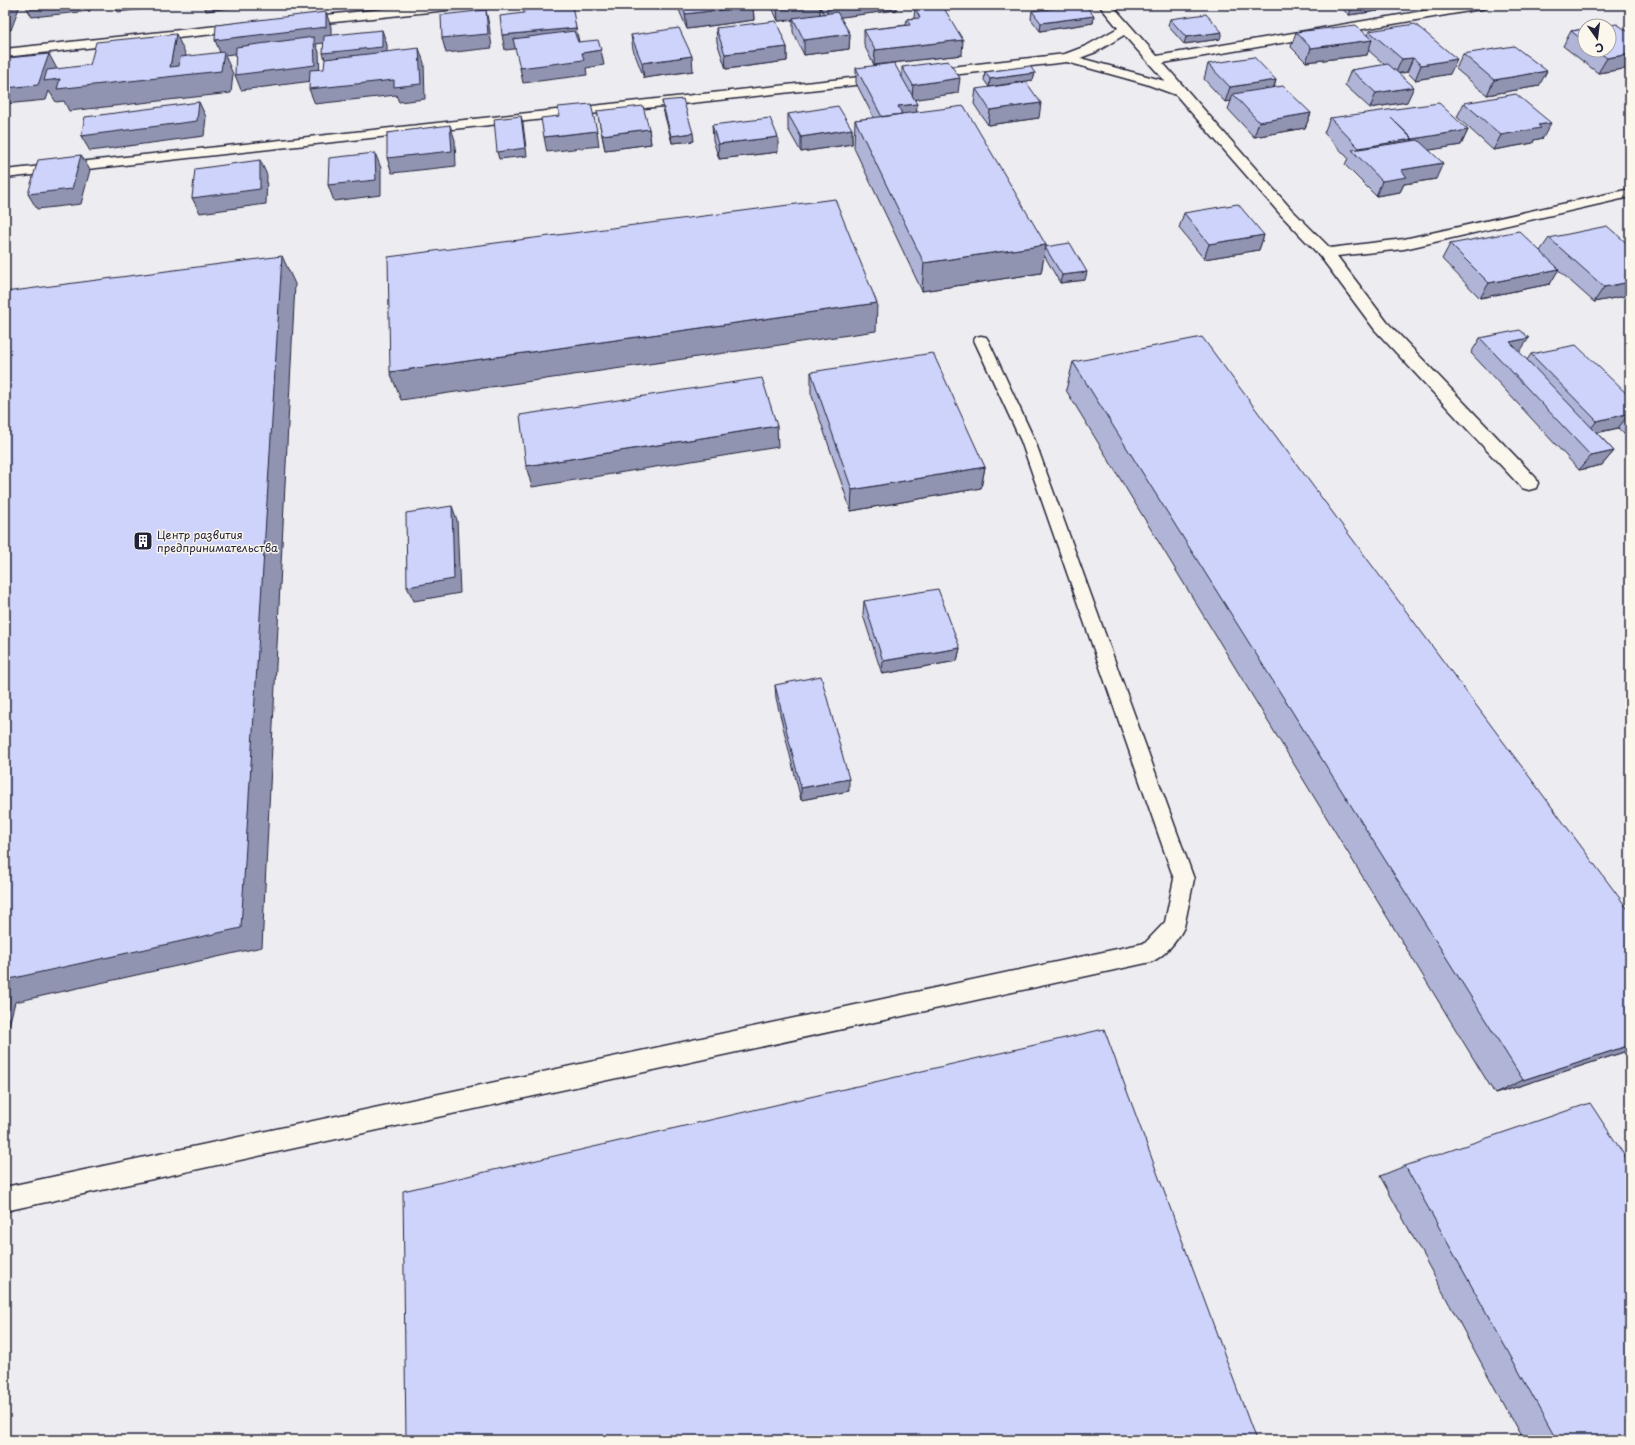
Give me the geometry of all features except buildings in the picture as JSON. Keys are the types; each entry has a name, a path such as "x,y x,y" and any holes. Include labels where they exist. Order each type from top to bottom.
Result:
{"street":[{"path":"283,23 457,5"},
{"path":"1105,5 1286,212 1326,253 1381,326 1529,483"},
{"path":"1153,61 1481,5"},
{"path":"5,53 259,26"},
{"path":"5,174 1068,58 1091,49 1126,29"},
{"path":"1068,58 1144,79 1182,92"},
{"path":"1326,253 1404,244 1630,193"}],"lane":[{"path":"5,1199 1151,952 1174,927 1184,879 1028,441 981,340"}],"place":[{"name":"Центр развития предпринимательства","path":"143,541"}]}
